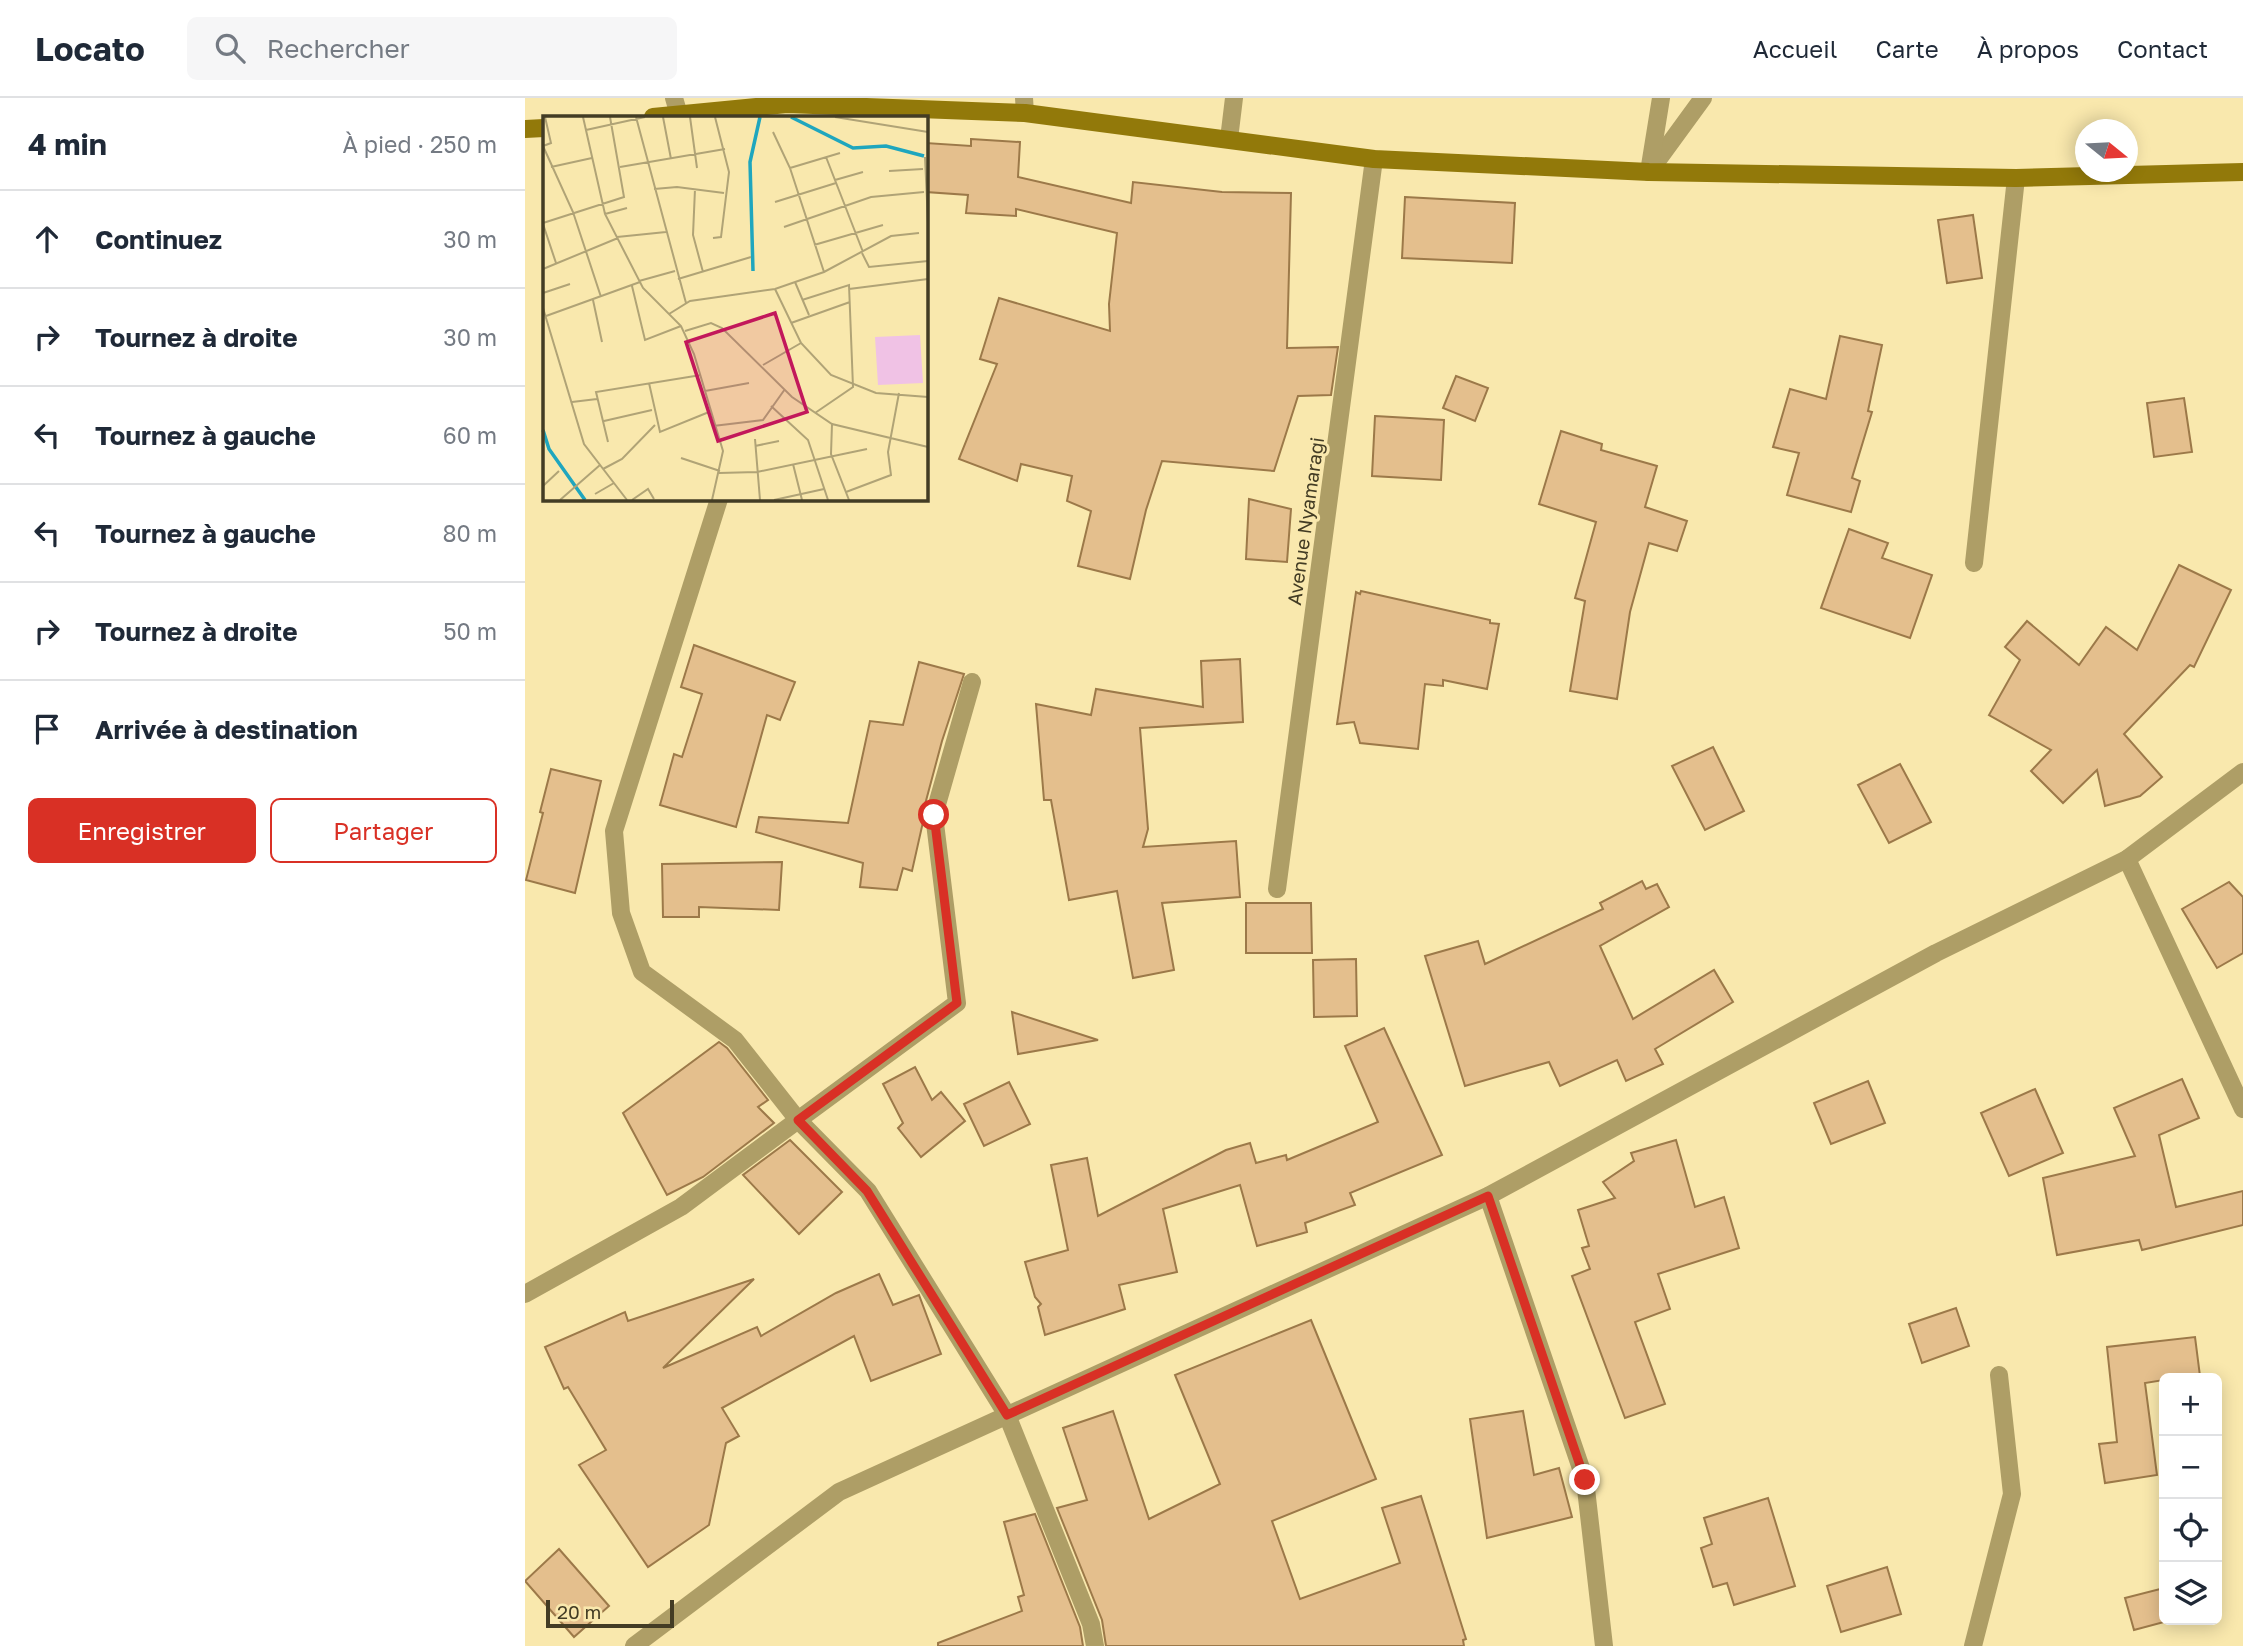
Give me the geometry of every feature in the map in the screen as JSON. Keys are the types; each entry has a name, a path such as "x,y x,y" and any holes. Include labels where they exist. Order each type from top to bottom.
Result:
{"street":[{"path":"1229,139 1234,98"},
{"path":"1649,172 1661,98"},
{"path":"1649,172 1703,98"},
{"path":"655,116 676,106 787,111 1024,105 1229,139 1374,159 1649,172 2016,178 2243,172"},
{"path":"525,130 543,128"},
{"name":"Avenue Nyamaragi","path":"1277,889 1374,159"},
{"path":"1974,563 2016,178"},
{"path":"719,500 614,831 621,913 642,972 735,1040 798,1120 867,1191 1007,1415 1091,1624 1095,1646"},
{"path":"525,1294 681,1208 957,1003 934,815 972,682"},
{"path":"635,1646 839,1492 1488,1196 1936,953 2127,859 2243,772"},
{"path":"2127,859 2243,1109"},
{"path":"1488,1196 1585,1480 1604,1646"},
{"path":"1973,1646 2012,1494 1999,1374"}],"building":[{"path":"971,139 1020,142 1018,177 1131,203 1133,182 1222,192 1291,193 1287,348 1338,347 1331,395 1298,396 1274,471 1162,461 1146,510 1130,579 1078,566 1091,511 1067,501 1072,476 1021,464 1017,481 959,459 997,364 980,359 999,298 1110,331 1109,304 1117,233 1016,209 1016,216 966,213 968,195 927,192 927,143 971,146"},
{"path":"1405,197 1515,203 1512,263 1402,258"},
{"path":"1973,215 1982,278 1947,283 1938,220"},
{"path":"1840,336 1882,345 1868,411 1872,412 1852,478 1860,481 1851,512 1787,495 1799,453 1773,447 1790,389 1826,399"},
{"path":"1456,376 1488,388 1475,421 1443,408"},
{"path":"2184,398 2192,452 2154,457 2147,403"},
{"path":"1375,416 1444,420 1441,480 1372,476"},
{"path":"1561,431 1602,444 1601,450 1657,466 1645,507 1687,521 1677,551 1649,543 1630,612 1617,699 1570,691 1585,601 1575,598 1596,522 1539,504"},
{"path":"1249,499 1291,509 1287,562 1246,559"},
{"path":"1849,529 1888,543 1882,558 1932,575 1910,638 1821,608"},
{"path":"2179,565 2231,590 2194,667 2190,665 2124,734 2162,777 2140,796 2105,806 2097,770 2063,803 2031,771 2051,750 1989,715 2020,660 2005,647 2027,621 2079,665 2106,627 2137,650"},
{"path":"1361,591 1499,624 1487,689 1443,680 1443,686 1425,684 1418,749 1360,743 1354,722 1337,724 1356,592 1360,594"},
{"path":"694,645 795,682 780,720 767,715 736,827 660,805 674,754 682,757 702,694 681,687"},
{"path":"1240,659 1243,722 1140,728 1148,829 1143,847 1236,841 1240,897 1162,903 1174,970 1133,978 1117,891 1069,900 1051,800 1044,800 1036,704 1091,715 1096,689 1203,707 1201,661"},
{"path":"919,662 964,674 923,812 912,871 903,868 897,890 860,887 863,863 756,832 759,817 848,823 870,721 903,725"},
{"path":"1713,747 1744,811 1705,830 1672,766"},
{"path":"1900,764 1931,822 1889,843 1858,785"},
{"path":"551,769 601,781 575,893 526,880"},
{"path":"782,862 779,910 699,907 699,917 663,917 662,864"},
{"path":"1642,881 1646,889 1657,884 1669,907 1600,946 1633,1019 1714,970 1733,1002 1655,1049 1663,1064 1626,1081 1617,1060 1560,1086 1549,1062 1465,1086 1425,956 1478,941 1485,964 1603,909 1600,903"},
{"path":"2229,882 2243,897 2243,953 2217,968 2182,909"},
{"path":"1246,903 1311,903 1312,953 1246,953"},
{"path":"1356,959 1357,1016 1314,1017 1313,960"},
{"path":"1012,1012 1098,1040 1018,1054"},
{"path":"1384,1028 1442,1155 1350,1193 1355,1205 1305,1223 1307,1232 1257,1246 1240,1185 1163,1209 1177,1272 1119,1285 1125,1309 1045,1335 1038,1307 1041,1304 1035,1297 1025,1262 1068,1250 1051,1165 1087,1158 1098,1216 1226,1150 1250,1143 1256,1163 1286,1155 1287,1160 1378,1122 1345,1046"},
{"path":"719,1042 727,1048 768,1100 758,1107 774,1123 703,1177 667,1195 623,1113"},
{"path":"915,1067 932,1100 941,1092 965,1121 921,1157 898,1128 903,1123 883,1084"},
{"path":"2182,1079 2199,1118 2159,1135 2176,1207 2243,1191 2243,1225 2142,1250 2139,1240 2057,1255 2043,1178 2135,1156 2114,1108"},
{"path":"1868,1081 1885,1123 1831,1144 1814,1103"},
{"path":"1009,1082 1030,1124 984,1146 964,1104"},
{"path":"2035,1089 2063,1153 2009,1176 1981,1113"},
{"path":"790,1140 842,1192 799,1234 743,1175"},
{"path":"1676,1140 1695,1207 1724,1197 1739,1248 1658,1274 1670,1309 1635,1322 1665,1404 1625,1418 1572,1276 1590,1269 1582,1248 1589,1246 1578,1210 1615,1198 1603,1182 1634,1161 1631,1153"},
{"path":"879,1274 893,1305 919,1295 941,1354 871,1381 854,1336 722,1408 739,1436 726,1443 709,1525 648,1567 579,1465 606,1450 568,1387 564,1389 545,1347 625,1312 628,1321 754,1279 663,1368 757,1327 761,1336 836,1293"},
{"path":"1956,1308 1969,1346 1922,1363 1909,1324"},
{"path":"1311,1320 1376,1479 1272,1521 1300,1599 1400,1563 1382,1508 1421,1496 1466,1639 1463,1640 1464,1646 1106,1646 1102,1620 1057,1508 1087,1500 1063,1428 1113,1411 1149,1519 1220,1484 1175,1375"},
{"path":"2195,1337 2200,1373 2159,1373 2159,1381 2145,1383 2157,1475 2105,1483 2099,1444 2117,1442 2107,1347"},
{"path":"1523,1411 1534,1475 1559,1468 1572,1517 1487,1538 1470,1419"},
{"path":"1768,1498 1795,1586 1734,1605 1727,1583 1713,1587 1701,1548 1712,1544 1704,1518"},
{"path":"1035,1514 1080,1627 1083,1646 938,1646 938,1643 1022,1611 1018,1597 1024,1595 1004,1522"},
{"path":"559,1549 609,1606 574,1637 525,1581"},
{"path":"1887,1567 1901,1614 1841,1632 1827,1586"},
{"path":"2159,1589 2159,1623 2134,1630 2125,1598"}],"route":[{"path":"934,815 957,1003 798,1120 867,1191 1007,1415 1488,1196 1585,1480"}]}
